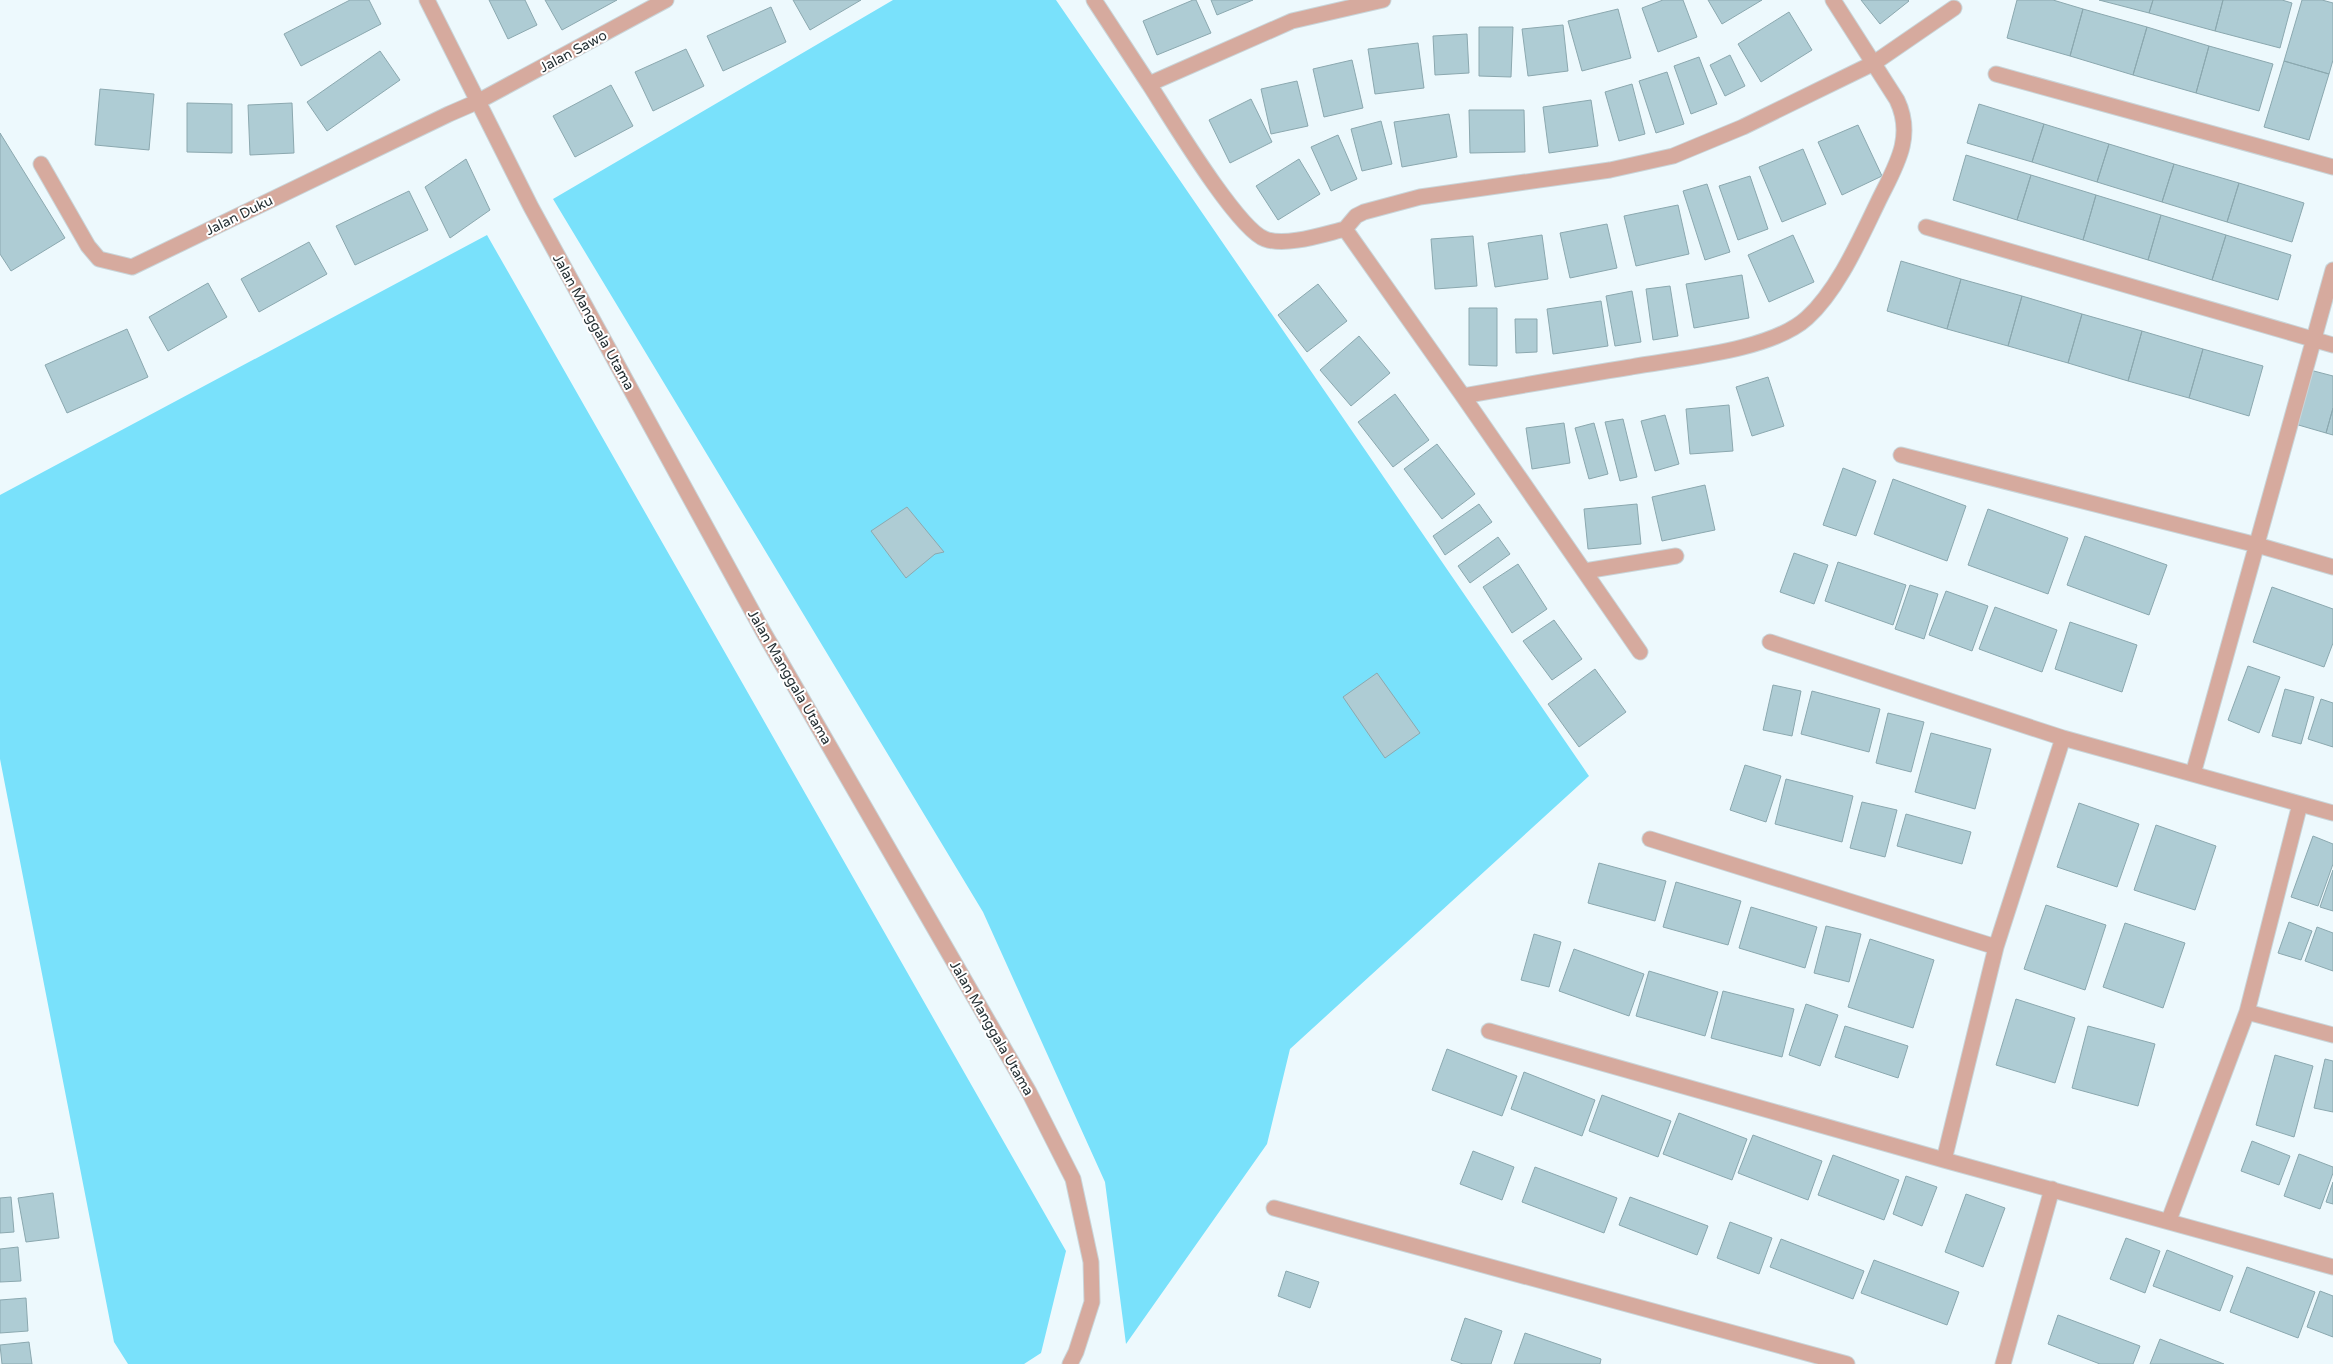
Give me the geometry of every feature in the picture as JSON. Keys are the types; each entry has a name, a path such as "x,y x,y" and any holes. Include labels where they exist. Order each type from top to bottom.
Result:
{"street":[{"name":"Jalan Manggala Utama","path":"427,0 531,208 764,633 1029,1092 1073,1179 1091,1262 1092,1302 1076,1352 1070,1364"},
{"name":"Jalan Sawo","path":"479,101 666,0"},
{"path":"1094,0 1234,212 1258,236 1267,240 1294,240 1344,230 1356,216 1364,212 1410,199 1610,170 1673,156 1743,127 1874,63 1954,8"},
{"path":"1149,84 1292,21 1383,0"},
{"path":"1463,396 1728,350 1781,334 1807,318 1840,274 1866,226 1906,133 1903,113 1874,63 1833,0"},
{"path":"1996,74 2333,167"},
{"name":"Jalan Duku","path":"41,164 88,246 99,259 132,267 479,101"},
{"path":"1926,227 2333,345"},
{"path":"1344,230 1463,396 1640,652"},
{"path":"2193,774 2333,270"},
{"path":"1901,455 2257,545 2333,567"},
{"path":"1584,571 1676,556"},
{"path":"1770,642 2062,738 2333,813"},
{"path":"1944,1160 1996,947 2062,738"},
{"path":"2169,1220 2247,1012 2300,804"},
{"path":"1650,839 1996,947"},
{"path":"2247,1012 2333,1035"},
{"path":"1489,1031 1944,1160 2169,1220 2333,1267"},
{"path":"2003,1364 2052,1189"},
{"path":"1274,1208 1847,1364"}],"shaded area":[{"path":"893,0 1056,0 1589,776 1290,1049 1267,1144 1126,1344 1105,1182 983,912 553,199"},
{"path":"487,235 1066,1251 1041,1353 1024,1364 128,1364 114,1342 0,759 0,495"}],"building":[{"path":"350,0 369,0 381,24 301,66 284,34"},
{"path":"489,0 525,0 537,25 508,39"},
{"path":"545,0 617,0 562,30"},
{"path":"793,0 861,0 810,30"},
{"path":"1196,0 1211,33 1157,55 1143,21"},
{"path":"1211,0 1253,0 1217,15"},
{"path":"1663,0 1683,0 1697,37 1658,52 1642,8"},
{"path":"1708,0 1762,0 1722,24"},
{"path":"1861,0 1908,0 1909,1 1880,24"},
{"path":"2017,0 2053,0 2083,9 2070,56 2007,38"},
{"path":"2099,0 2153,0 2149,13"},
{"path":"2153,0 2223,0 2215,31 2149,13"},
{"path":"2223,0 2282,0 2292,3 2280,48 2215,31"},
{"path":"2302,0 2322,0 2333,3 2333,60 2329,74 2284,61"},
{"path":"771,7 786,42 723,71 707,36"},
{"path":"1618,9 1631,58 1582,71 1568,21"},
{"path":"2083,9 2147,27 2133,75 2070,56"},
{"path":"1789,12 1812,50 1761,82 1738,44"},
{"path":"1563,25 1568,71 1528,76 1522,29"},
{"path":"1479,27 1513,27 1511,77 1479,76"},
{"path":"2147,27 2209,46 2196,93 2133,75"},
{"path":"1467,34 1469,73 1435,75 1433,36"},
{"path":"1418,43 1424,88 1375,94 1368,49"},
{"path":"2209,46 2273,64 2259,111 2196,93"},
{"path":"686,49 704,86 653,111 635,72"},
{"path":"380,51 400,80 327,131 307,102"},
{"path":"1730,55 1745,86 1725,96 1710,65"},
{"path":"1699,57 1717,104 1691,114 1674,66"},
{"path":"1352,60 1363,108 1324,117 1313,69"},
{"path":"2284,61 2329,74 2309,140 2264,127"},
{"path":"1667,72 1684,124 1656,133 1639,81"},
{"path":"1297,81 1308,126 1271,134 1261,89"},
{"path":"1632,84 1645,134 1619,141 1605,92"},
{"path":"611,85 633,126 575,157 553,116"},
{"path":"100,89 154,94 149,150 95,145"},
{"path":"1251,99 1272,142 1230,163 1209,120"},
{"path":"1591,100 1598,146 1549,153 1543,107"},
{"path":"187,103 232,104 232,153 187,152"},
{"path":"292,103 294,153 250,155 248,105"},
{"path":"1979,104 2044,124 2032,162 1967,143"},
{"path":"1469,110 1524,110 1525,152 1470,153"},
{"path":"1449,114 1457,157 1402,167 1394,122"},
{"path":"1381,121 1392,164 1362,171 1351,129"},
{"path":"2044,124 2109,144 2097,182 2032,162"},
{"path":"1858,125 1882,176 1842,195 1818,142"},
{"path":"0,133 65,238 11,271 0,254"},
{"path":"1338,135 1357,179 1331,191 1311,147"},
{"path":"2109,144 2174,164 2162,202 2097,182"},
{"path":"1803,149 1826,204 1782,222 1759,167"},
{"path":"1966,155 2031,175 2017,220 1953,200"},
{"path":"466,159 490,210 450,238 425,187"},
{"path":"1299,159 1320,194 1278,220 1256,186"},
{"path":"2174,164 2239,183 2227,222 2162,202"},
{"path":"2031,175 2096,195 2083,240 2017,220"},
{"path":"1750,176 1768,229 1738,240 1719,186"},
{"path":"2239,183 2304,203 2292,242 2227,222"},
{"path":"1707,184 1730,252 1705,260 1683,191"},
{"path":"409,191 428,230 355,265 336,226"},
{"path":"2096,195 2161,215 2148,260 2083,240"},
{"path":"1678,205 1689,254 1636,266 1624,216"},
{"path":"2161,215 2226,235 2212,280 2148,260"},
{"path":"1607,224 1617,268 1570,278 1560,233"},
{"path":"1542,235 1548,279 1495,287 1488,243"},
{"path":"1793,235 1814,282 1769,302 1748,255"},
{"path":"2226,235 2291,255 2278,300 2212,280"},
{"path":"1473,236 1477,286 1435,289 1431,239"},
{"path":"309,242 327,274 259,312 241,279"},
{"path":"1901,261 1961,279 1947,329 1887,311"},
{"path":"1742,275 1749,318 1694,328 1686,284"},
{"path":"1961,279 2022,296 2008,346 1947,329"},
{"path":"208,283 227,317 168,351 149,317"},
{"path":"1318,284 1347,321 1307,352 1278,315"},
{"path":"1670,286 1678,336 1653,340 1646,289"},
{"path":"1632,291 1641,342 1615,346 1606,296"},
{"path":"2022,296 2082,314 2068,363 2008,346"},
{"path":"1601,301 1608,346 1553,354 1547,309"},
{"path":"1469,308 1497,308 1497,366 1469,365"},
{"path":"2082,314 2142,331 2128,381 2068,363"},
{"path":"1515,319 1537,319 1537,352 1516,353"},
{"path":"127,329 148,377 67,413 45,365"},
{"path":"2142,331 2203,349 2189,398 2128,381"},
{"path":"1359,336 1390,373 1351,406 1320,370"},
{"path":"2203,349 2263,366 2249,416 2189,398"},
{"path":"2310,370 2333,376 2333,408 2326,433 2295,424"},
{"path":"1768,377 1784,426 1752,436 1736,387"},
{"path":"1395,394 1429,440 1393,467 1358,422"},
{"path":"1729,405 1733,451 1690,454 1686,409"},
{"path":"2333,408 2333,435 2326,433"},
{"path":"1665,415 1679,464 1655,471 1641,421"},
{"path":"1623,419 1637,477 1620,481 1605,422"},
{"path":"1564,423 1570,463 1532,469 1526,428"},
{"path":"1594,423 1608,474 1589,479 1575,428"},
{"path":"1437,444 1475,494 1442,519 1404,469"},
{"path":"1843,468 1876,481 1856,536 1823,525"},
{"path":"1893,479 1966,506 1947,561 1874,534"},
{"path":"1705,485 1715,530 1662,541 1652,497"},
{"path":"1479,504 1492,522 1445,555 1433,536"},
{"path":"1637,504 1641,544 1588,549 1584,509"},
{"path":"907,507 944,552 935,554 906,578 871,531"},
{"path":"1988,509 2068,538 2048,594 1968,565"},
{"path":"2085,536 2167,565 2149,615 2067,585"},
{"path":"1498,537 1510,554 1470,583 1458,566"},
{"path":"1794,553 1828,565 1814,604 1780,592"},
{"path":"1838,562 1906,585 1893,625 1825,601"},
{"path":"1518,564 1547,609 1512,633 1483,587"},
{"path":"1910,585 1938,594 1924,639 1895,629"},
{"path":"2272,587 2333,609 2333,643 2324,667 2253,642"},
{"path":"1946,591 1988,606 1972,651 1929,635"},
{"path":"1995,607 2057,630 2042,672 1979,649"},
{"path":"1554,620 1582,659 1552,680 1523,641"},
{"path":"2070,622 2137,645 2122,692 2055,669"},
{"path":"2248,666 2280,677 2259,733 2228,720"},
{"path":"1595,669 1626,712 1579,747 1548,704"},
{"path":"1377,673 1420,733 1385,758 1343,697"},
{"path":"1773,685 1801,691 1792,736 1763,730"},
{"path":"2285,689 2314,697 2301,744 2272,736"},
{"path":"1812,691 1880,709 1869,752 1801,734"},
{"path":"2321,699 2333,703 2333,747 2308,739"},
{"path":"1888,713 1924,722 1911,772 1876,763"},
{"path":"1931,733 1991,749 1975,809 1915,792"},
{"path":"1745,765 1781,776 1766,822 1730,810"},
{"path":"1786,779 1853,796 1842,842 1775,824"},
{"path":"1862,802 1897,810 1885,857 1850,848"},
{"path":"2079,803 2139,824 2117,887 2057,867"},
{"path":"1906,814 1971,832 1962,864 1897,846"},
{"path":"2156,825 2216,846 2195,910 2134,890"},
{"path":"2313,836 2333,844 2333,864 2318,906 2291,897"},
{"path":"1599,863 1666,881 1655,921 1588,903"},
{"path":"2333,870 2333,911 2320,907"},
{"path":"1676,882 1741,901 1728,945 1663,927"},
{"path":"2046,905 2106,925 2085,990 2024,969"},
{"path":"1751,907 1817,927 1805,968 1739,948"},
{"path":"2289,922 2312,931 2301,960 2278,953"},
{"path":"2125,923 2185,943 2163,1008 2103,987"},
{"path":"1826,926 1861,934 1849,982 1814,973"},
{"path":"2317,927 2333,933 2333,971 2305,961"},
{"path":"1534,934 1561,942 1549,987 1521,980"},
{"path":"1870,939 1934,960 1913,1028 1848,1007"},
{"path":"1574,949 1644,974 1629,1016 1559,991"},
{"path":"1649,971 1718,992 1705,1036 1636,1016"},
{"path":"1723,991 1794,1009 1782,1057 1711,1038"},
{"path":"2016,999 2075,1018 2055,1083 1996,1065"},
{"path":"1806,1004 1838,1015 1820,1066 1789,1055"},
{"path":"1845,1026 1908,1046 1898,1078 1835,1057"},
{"path":"2088,1026 2155,1044 2138,1106 2072,1088"},
{"path":"1447,1049 1517,1076 1502,1116 1432,1090"},
{"path":"2275,1055 2313,1066 2294,1137 2256,1125"},
{"path":"2325,1059 2333,1061 2333,1112 2314,1108"},
{"path":"1524,1072 1595,1100 1582,1136 1511,1109"},
{"path":"1602,1095 1671,1121 1658,1157 1589,1131"},
{"path":"1679,1113 1747,1139 1732,1180 1663,1154"},
{"path":"1753,1135 1822,1161 1808,1200 1738,1173"},
{"path":"2252,1141 2290,1156 2279,1185 2241,1171"},
{"path":"1473,1151 1514,1167 1502,1200 1460,1184"},
{"path":"2299,1154 2333,1167 2333,1173 2320,1209 2284,1196"},
{"path":"1833,1155 1899,1180 1884,1220 1818,1195"},
{"path":"1535,1167 1617,1198 1604,1233 1522,1202"},
{"path":"1906,1176 1937,1187 1922,1226 1893,1214"},
{"path":"2333,1182 2333,1204 2326,1202"},
{"path":"53,1193 59,1238 26,1242 18,1198"},
{"path":"1966,1194 2005,1208 1983,1267 1945,1252"},
{"path":"11,1197 14,1232 0,1233 0,1198"},
{"path":"1630,1197 1708,1226 1697,1255 1619,1225"},
{"path":"1730,1222 1772,1238 1759,1274 1717,1258"},
{"path":"2126,1238 2160,1251 2145,1293 2110,1279"},
{"path":"1781,1239 1864,1271 1853,1299 1770,1267"},
{"path":"18,1247 21,1281 0,1282 0,1249"},
{"path":"2167,1250 2233,1276 2220,1311 2153,1286"},
{"path":"1874,1260 1959,1292 1947,1325 1861,1293"},
{"path":"2247,1267 2315,1292 2298,1338 2230,1312"},
{"path":"1286,1271 1319,1282 1310,1308 1278,1296"},
{"path":"2320,1291 2333,1296 2333,1337 2307,1327"},
{"path":"26,1298 28,1331 0,1333 0,1300"},
{"path":"2058,1315 2140,1346 2133,1364 2100,1364 2048,1344"},
{"path":"1465,1318 1502,1331 1491,1364 1463,1364 1451,1360"},
{"path":"1525,1333 1601,1359 1600,1364 1514,1364"},
{"path":"2160,1339 2224,1364 2150,1364"},
{"path":"29,1342 32,1364 2,1364 0,1345"}]}
